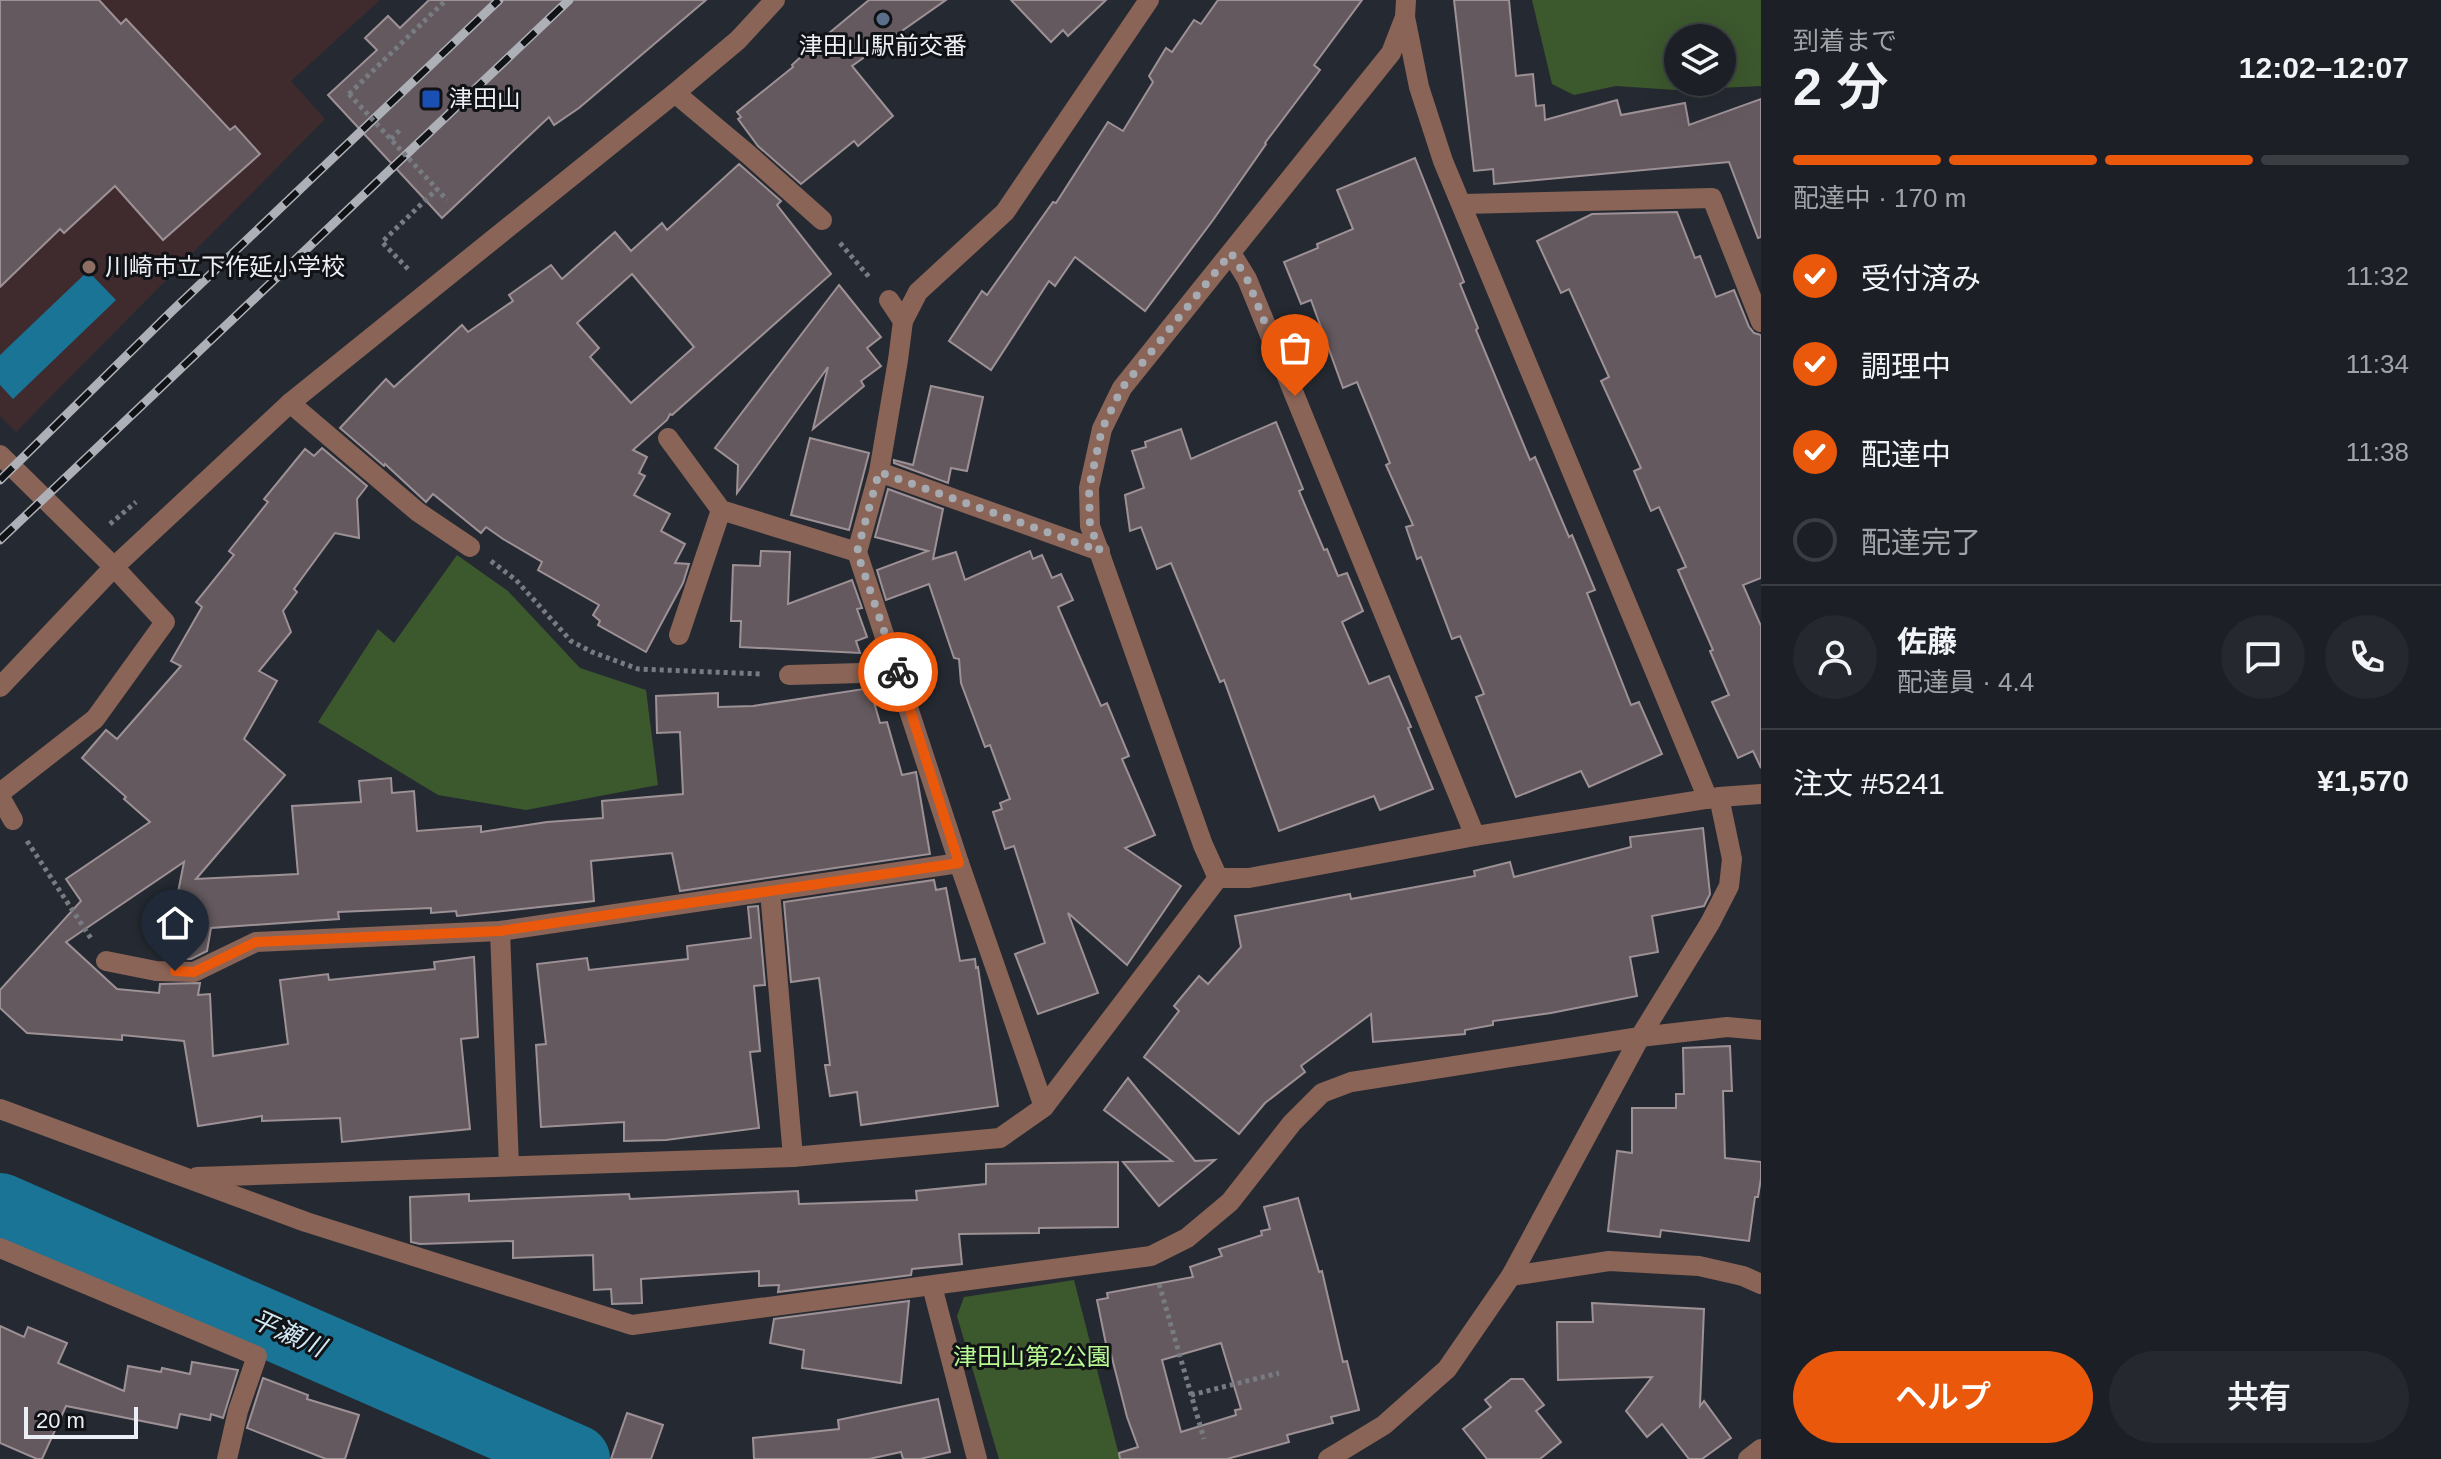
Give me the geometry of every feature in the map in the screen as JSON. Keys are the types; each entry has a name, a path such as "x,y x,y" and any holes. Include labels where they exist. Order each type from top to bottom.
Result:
{"street":[{"path":"0,687 114,567 290,403 675,93 738,40 775,0"},
{"path":"1044,1107 959,863 857,552 879,472 903,321 918,292 1005,212 1149,0"},
{"path":"1328,1459 1384,1425 1447,1369 1511,1276 1640,1037 1710,923 1729,886 1732,859 1714,798 1443,161 1419,87 1405,8"},
{"path":"1218,878 1200,837 1090,526 1089,488 1102,429 1122,388 1391,53 1405,8"},
{"path":"675,93 822,220"},
{"path":"1462,204 1712,198 1761,322"},
{"path":"1231,253 1247,279 1475,836"},
{"path":"889,300 903,321"},
{"path":"290,403 418,512 470,547"},
{"path":"668,438 721,510 857,552"},
{"path":"0,455 165,622 95,719 0,795 13,820"},
{"path":"879,472 1100,551"},
{"path":"679,635 721,510"},
{"path":"789,675 898,672"},
{"path":"1218,878 1249,878 1475,836 1714,798 1761,794"},
{"path":"106,961 156,971 194,972 256,942 500,931 959,863"},
{"path":"185,1178 793,1157 1000,1138 1044,1107 1218,878"},
{"path":"770,891 793,1157"},
{"path":"500,931 509,1166"},
{"path":"0,1109 306,1222 632,1325 1151,1256 1187,1238 1230,1202 1292,1123 1322,1093 1351,1082 1640,1037 1727,1027 1761,1030"},
{"path":"0,1248 257,1356 238,1411 227,1459"},
{"path":"1511,1276 1609,1261 1699,1266 1743,1276 1761,1284"},
{"path":"932,1286 977,1459"},
{"path":"1748,1459 1761,1449"}],"path":[{"path":"446,0 349,94 447,200"},
{"path":"391,139 401,129"},
{"path":"408,269 382,242 437,189"},
{"path":"822,220 889,300"},
{"path":"470,547 516,580 571,641 592,652 638,669 789,675"},
{"path":"13,820 106,961"},
{"path":"1151,1256 1204,1439"},
{"path":"1191,1395 1279,1373"}],"shaded area":[{"name":"川崎市立下作延小学校","path":"0,0 380,0 291,81 325,119 16,432 0,416"}],"green space":[{"path":"1532,0 1761,0 1761,86 1736,87 1736,24 1664,24 1664,89 1616,86 1574,95 1552,84"},
{"path":"457,555 508,591 580,668 646,690 658,785 526,810 438,795 318,722 378,629 394,643"},
{"name":"津田山第2公園","path":"1074,1280 1120,1459 999,1459 957,1316 964,1297"}],"water":[{"path":"88,271 116,300 13,399 0,385 0,355"}],"building":[{"path":"0,0 99,0 121,24 126,19 230,130 235,126 260,154 163,240 115,186 64,233 60,229 0,287"},
{"path":"429,0 706,0 579,108 554,125 549,117 442,218 328,95 377,50 365,38 388,16 400,28"},
{"path":"869,0 946,0 852,66 893,116 858,146 854,141 801,184 758,146 738,119 741,117 737,112"},
{"path":"1011,0 1106,0 1068,36 1063,30 1051,42"},
{"path":"1218,0 1362,0 1314,65 1320,70 1145,311 1075,257 1055,286 1049,281 991,370 949,341 982,291 987,295 1053,202 1056,203 1108,122 1123,131 1153,82 1149,76 1166,48 1172,52 1194,20 1201,24"},
{"path":"1454,0 1509,0 1516,76 1533,74 1536,106 1544,105 1545,120 1617,100 1621,115 1685,103 1689,125 1761,99 1761,237 1758,238 1729,162 1494,184 1493,169 1474,171"},
{"path":"1415,158 1464,282 1460,284 1478,328 1476,330 1530,460 1535,457 1595,590 1587,593 1631,705 1639,702 1662,754 1589,787 1581,771 1516,797 1476,697 1484,694 1460,636 1452,639 1421,557 1417,559 1406,527 1413,525 1386,465 1390,463 1357,382 1343,388 1311,300 1301,304 1284,262 1353,229 1337,190"},
{"path":"739,164 781,201 777,205 831,274 633,450 647,457 639,473 645,476 634,495 670,514 661,531 685,544 675,563 689,564 683,583 646,652 598,625 600,621 593,615 599,605 538,570 542,562 486,527 481,533 433,494 426,502 340,428 386,379 394,387 462,325 468,332 513,301 509,295 551,265 562,279 615,232 631,251 662,223 667,230","holes":["632,274 694,347 631,403 590,357 599,348 577,323"]},
{"path":"1677,212 1695,258 1700,256 1716,297 1734,290 1749,327 1761,335 1761,578 1743,585 1761,626 1761,768 1753,751 1738,758 1712,702 1729,695 1678,570 1686,567 1659,507 1651,511 1634,471 1641,468 1601,381 1609,377 1569,289 1561,293 1537,241 1592,214"},
{"path":"839,285 881,337 867,348 881,366 861,381 864,386 813,429 828,367 737,493 738,465 715,448"},
{"path":"931,386 983,397 967,471 951,468 948,483 894,463 894,460 913,465"},
{"path":"1276,422 1303,489 1299,491 1324,550 1327,549 1338,576 1347,573 1363,611 1342,622 1369,684 1389,676 1433,789 1380,810 1374,796 1279,831 1224,680 1220,682 1171,563 1157,569 1141,527 1130,531 1125,495 1144,488 1132,451 1146,447 1145,442 1181,429 1191,459"},
{"path":"810,438 869,453 849,530 791,515"},
{"path":"322,448 367,486 357,499 359,538 335,533 294,589 297,592 283,611 291,632 259,671 277,681 244,739 285,775 196,879 298,874 292,806 361,802 359,781 391,778 392,793 414,791 417,831 481,826 481,832 547,822 603,818 602,801 683,794 680,732 657,733 656,696 718,693 718,707 753,706 870,688 880,723 887,722 902,775 916,772 930,854 680,891 672,853 591,861 594,901 457,916 456,911 431,913 431,908 338,912 339,919 211,928 207,951 191,959 165,958 184,862 66,942 117,989 159,993 160,984 200,983 198,995 210,994 213,1056 288,1044 280,980 328,974 329,980 435,969 434,962 474,957 478,1037 461,1039 470,1129 342,1142 340,1118 262,1121 262,1116 198,1126 184,1041 122,1035 122,1040 27,1033 0,1008 0,990 81,901 66,879 150,822 82,758 106,730 117,739 181,666 171,661 202,607 196,602 234,555 229,551 268,502 264,499 305,449 314,456"},
{"path":"888,489 943,509 933,559 956,552 965,580 1030,551 1033,559 1042,555 1052,578 1061,574 1073,600 1058,607 1101,706 1107,703 1129,756 1122,759 1155,835 1125,848 1181,886 1127,965 1068,913 1098,993 1038,1014 1015,954 1045,943 1014,846 1005,849 993,812 1002,809 1000,803 1010,799 990,745 985,747 961,683 959,659 954,658 929,584 886,600 877,570 928,551 875,537"},
{"path":"761,551 790,552 788,604 852,580 862,608 857,609 867,637 856,641 860,653 740,647 741,621 731,621 733,565 760,566"},
{"path":"1703,828 1710,894 1704,906 1652,916 1658,952 1630,957 1637,996 1493,1021 1493,1025 1465,1030 1465,1034 1373,1042 1371,1014 1301,1066 1305,1072 1265,1103 1239,1134 1144,1057 1179,1011 1174,1006 1199,976 1208,984 1241,947 1235,916 1350,894 1351,899 1475,876 1474,871 1510,862 1514,877 1631,847 1630,837"},
{"path":"934,880 936,890 946,888 960,961 975,959 978,967 998,1106 861,1125 857,1092 830,1096 825,1065 830,1065 819,978 791,982 784,902"},
{"path":"758,906 765,985 754,986 760,1051 750,1052 759,1128 666,1140 624,1141 624,1122 541,1127 536,1045 546,1044 537,964 587,958 589,970 688,959 687,946 751,938 748,907"},
{"path":"1730,1046 1732,1091 1723,1091 1725,1158 1761,1162 1761,1178 1749,1241 1661,1230 1660,1237 1608,1231 1617,1151 1632,1153 1632,1108 1676,1108 1676,1094 1684,1094 1683,1048"},
{"path":"1128,1078 1195,1161 1215,1160 1159,1206 1123,1162 1172,1161 1104,1110"},
{"path":"1118,1162 1118,1227 1039,1228 1039,1233 959,1234 962,1264 912,1269 911,1275 778,1292 779,1285 759,1286 759,1271 641,1279 642,1303 612,1304 611,1289 594,1290 593,1255 513,1258 513,1241 411,1242 410,1197 469,1194 469,1201 629,1194 630,1199 798,1191 799,1204 917,1200 916,1191 986,1184 986,1164"},
{"path":"1298,1198 1319,1272 1322,1271 1343,1362 1347,1361 1359,1410 1331,1417 1333,1423 1287,1435 1289,1442 1227,1459 1120,1459 1119,1453 1138,1447 1111,1354 1108,1354 1097,1300 1108,1298 1107,1293 1193,1277 1190,1267 1222,1256 1219,1249 1262,1235 1261,1231 1270,1229 1264,1207","holes":["1221,1343 1241,1409 1235,1410 1236,1415 1181,1432 1162,1360"]},
{"path":"909,1301 901,1383 802,1368 804,1350 770,1343 774,1319"},
{"path":"1592,1303 1704,1309 1700,1406 1704,1401 1731,1438 1702,1459 1689,1459 1662,1424 1647,1437 1626,1411 1652,1377 1558,1380 1557,1322 1593,1322"},
{"path":"0,1326 24,1337 28,1327 67,1343 58,1363 124,1391 128,1366 190,1374 192,1362 238,1370 223,1418 211,1414 210,1420 180,1414 177,1428 66,1406 42,1459 37,1459 0,1443"},
{"path":"263,1378 308,1395 307,1399 359,1415 345,1459 326,1459 247,1428"},
{"path":"1511,1379 1523,1379 1544,1405 1536,1411 1561,1442 1540,1459 1487,1459 1463,1429 1491,1407 1485,1400"},
{"path":"938,1399 950,1452 920,1459 903,1459 901,1452 869,1459 754,1459 753,1438 839,1429 838,1420"},
{"path":"627,1413 663,1425 651,1459 611,1459"}],"waterway":[{"name":"平瀬川","path":"0,1207 576,1459"}],"railway":[{"path":"0,480 171,312 499,0"},
{"path":"0,540 569,0"}],"way so far":[{"path":"898,672 857,552 879,472 1100,551 1090,526 1089,488 1102,429 1122,388 1231,253 1247,279 1295,396"}],"place":[{"name":"津田山駅前交番","path":"883,19"},
{"name":"津田山","path":"431,99"},
{"name":"川崎市立下作延小学校","path":"89,267"}],"route":[{"path":"175,971 194,972 256,942 500,931 959,863 898,672"}]}
